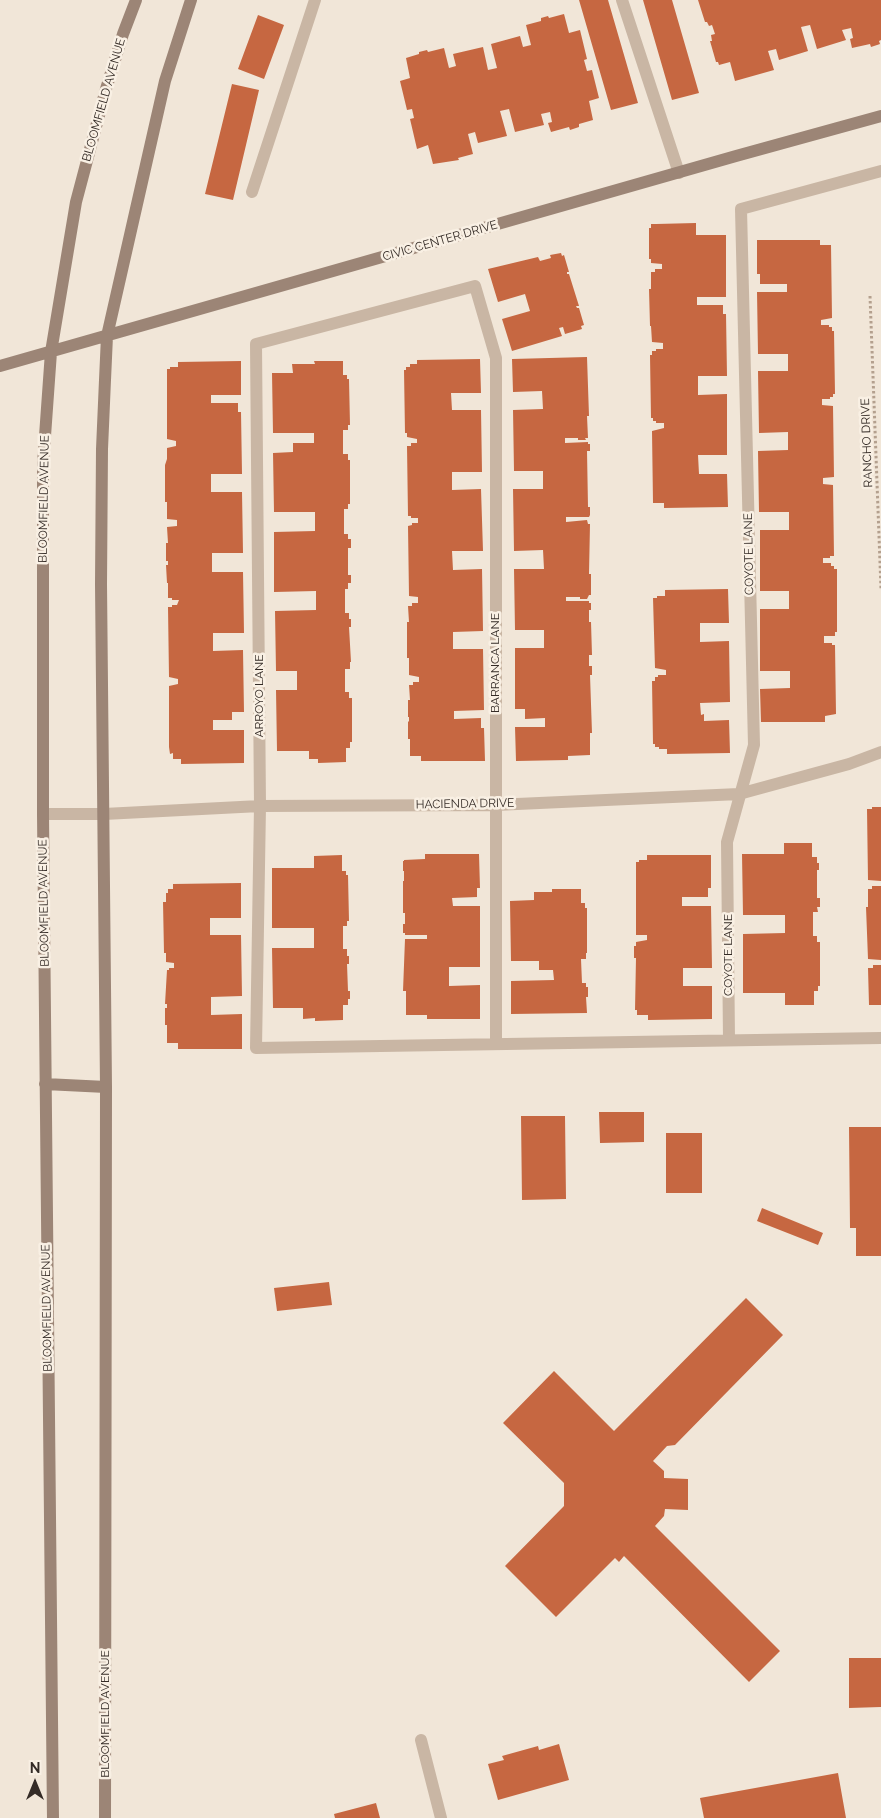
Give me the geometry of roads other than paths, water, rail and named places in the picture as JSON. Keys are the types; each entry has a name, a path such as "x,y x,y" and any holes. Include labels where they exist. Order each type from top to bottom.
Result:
{"main road":[{"name":"BLOOMFIELD AVENUE","path":"53,1818 43,814 43,464 51,352 76,202 106,89 136,0"},
{"name":"BLOOMFIELD AVENUE","path":"105,1818 106,1087 100,584 102,449 107,336 165,80 191,0"},
{"name":"CIVIC CENTER DRIVE","path":"0,366 881,116"},
{"path":"45,1084 106,1087"}],"street":[{"path":"252,192 315,0"},
{"path":"622,0 679,173"},
{"name":"COYOTE LANE","path":"729,1040 727,842 754,745 741,209 881,171"},
{"name":"ARROYO LANE","path":"475,286 256,344 260,806 256,1048 496,1044"},
{"name":"BARRANCA LANE","path":"475,286 496,358 496,1044"},
{"name":"HACIENDA DRIVE","path":"43,814 104,814 260,806 495,804 739,794 849,764 881,752"},
{"path":"496,1044 881,1038"},
{"path":"421,1740 441,1818"}]}
